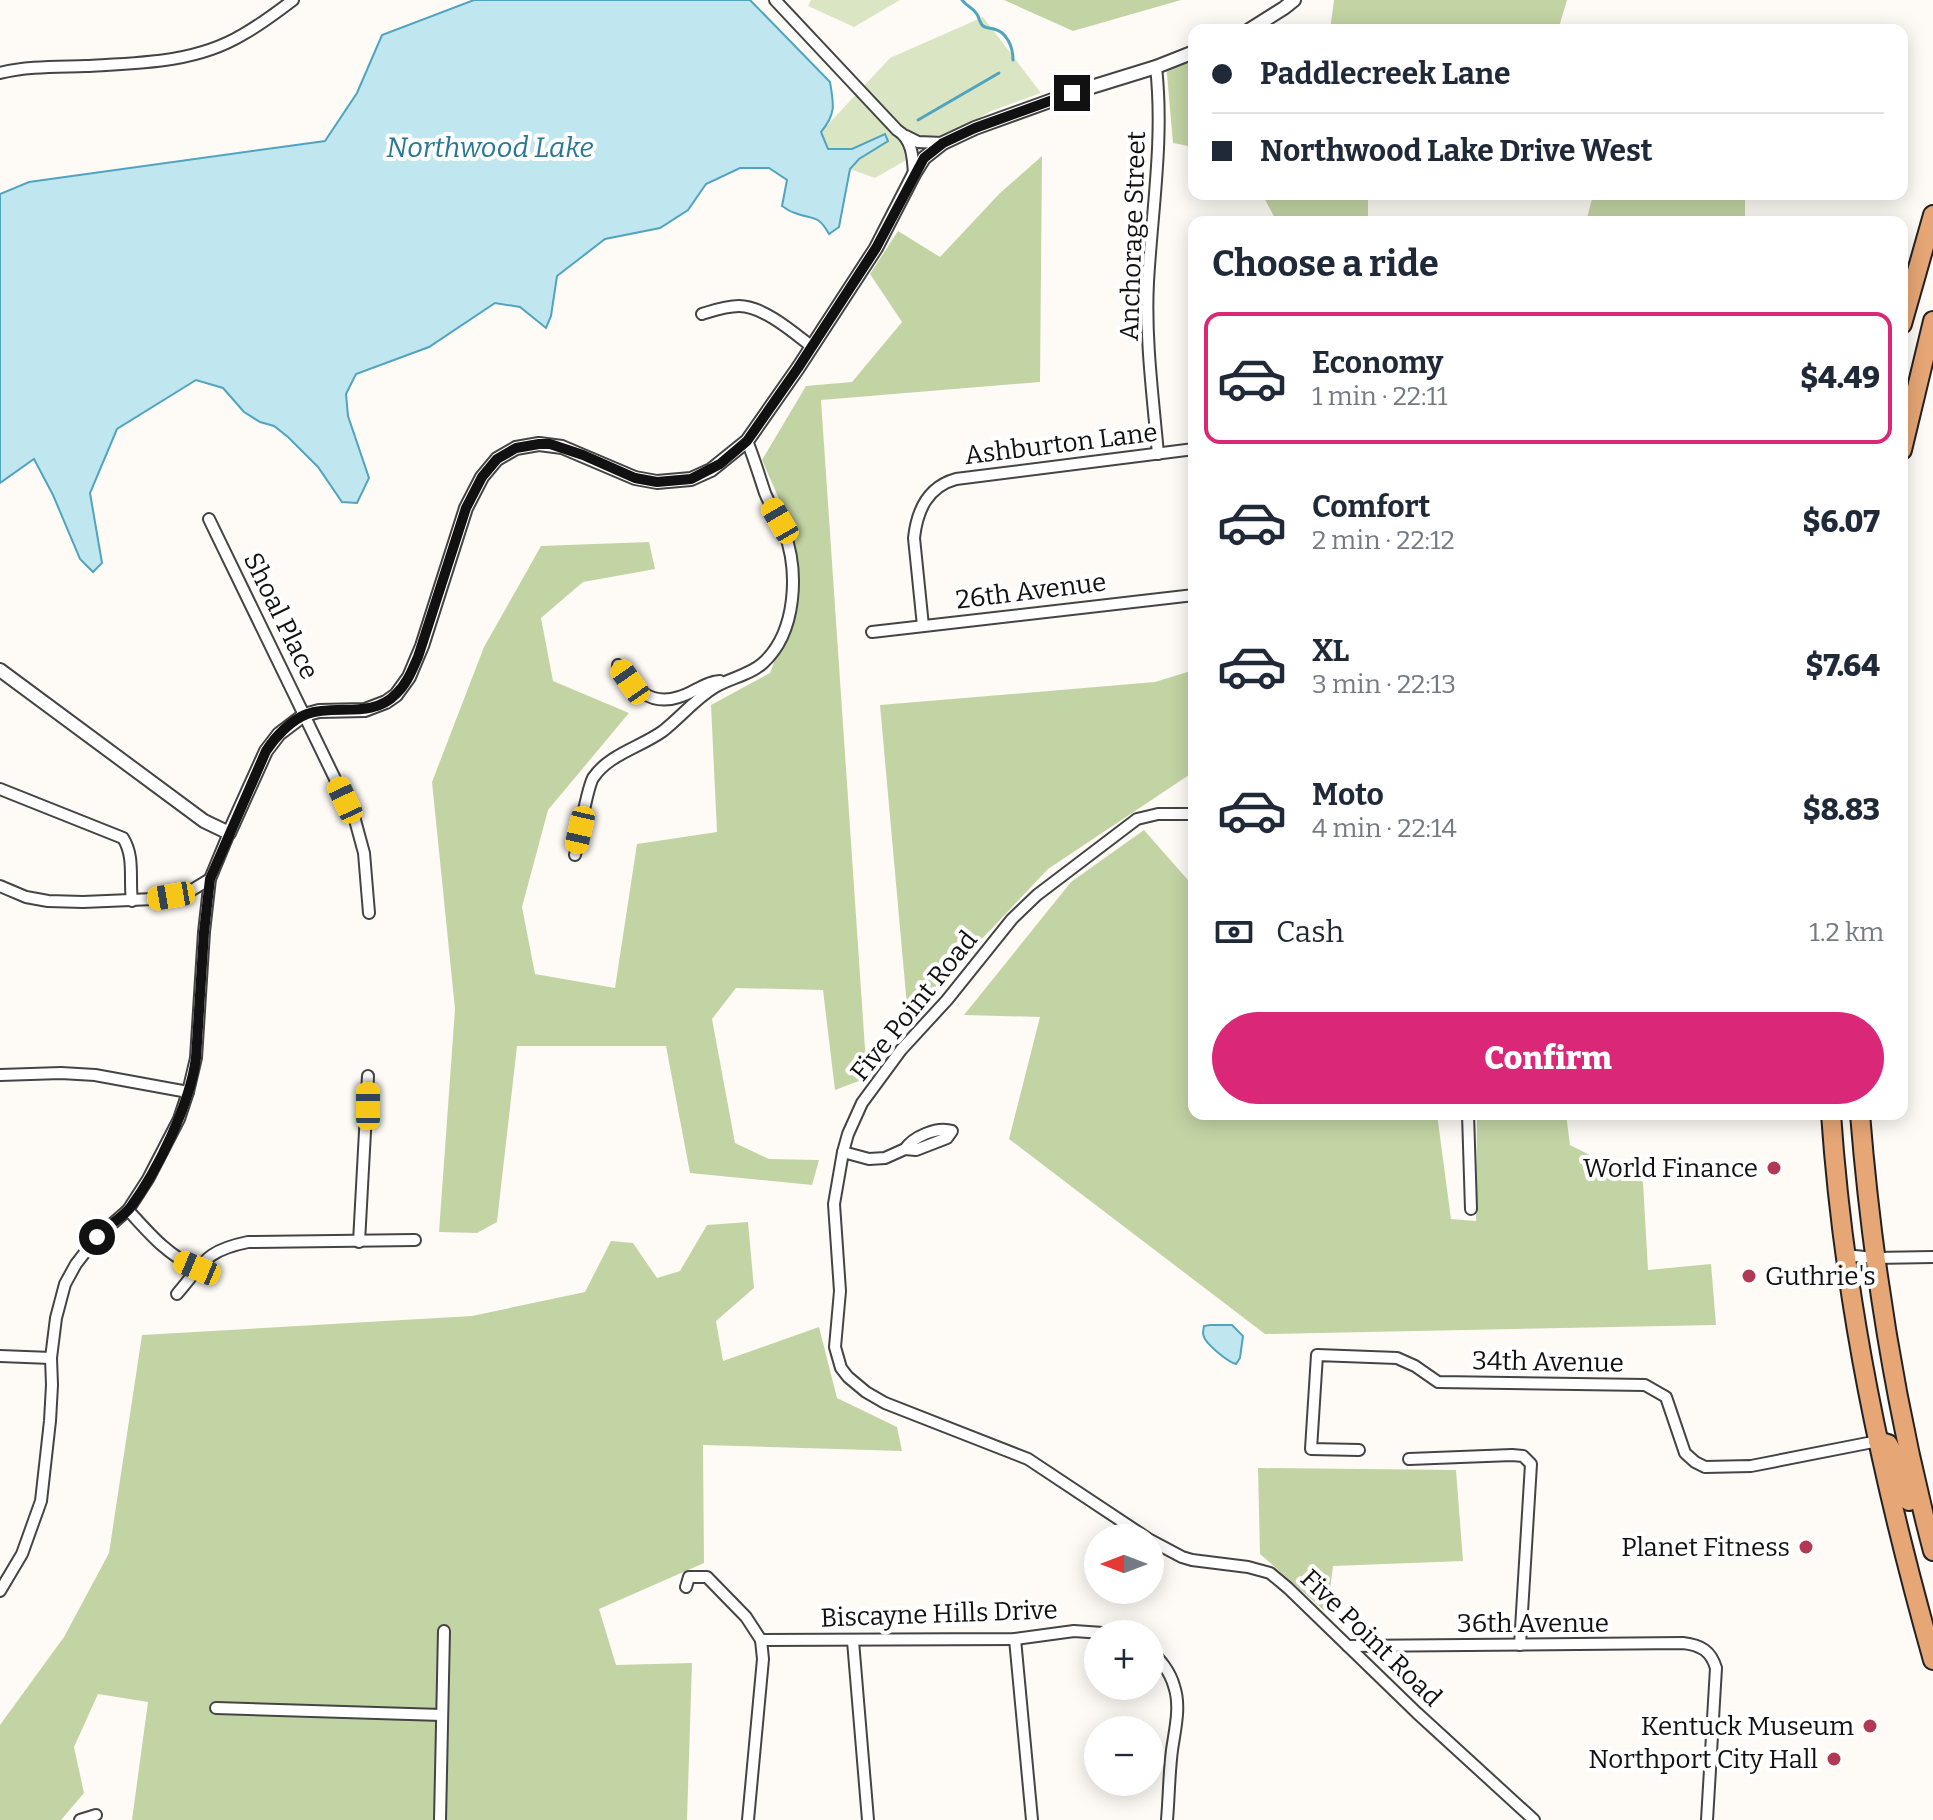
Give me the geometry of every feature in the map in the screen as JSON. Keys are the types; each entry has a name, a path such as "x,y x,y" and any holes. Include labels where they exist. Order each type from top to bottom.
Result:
{"highway":[{"path":"1908,303 1933,215"},
{"path":"1908,430 1927,366 1933,321"},
{"path":"1832,1120 1855,1324 1902,1549 1933,1660"},
{"path":"1861,1120 1874,1258 1895,1387 1933,1551"},
{"path":"1878,1441 1888,1444 1895,1457 1913,1516 1926,1524"}],"street":[{"path":"0,73 186,57 240,37 293,0"},
{"path":"775,0 897,130 918,142 943,143"},
{"path":"1259,24 1294,0"},
{"path":"0,1591 22,1554 41,1501 50,1421 51,1358 56,1318 65,1284 97,1237 128,1210 179,1119 196,1058 210,879 266,751 279,734 304,715 319,711 365,710 396,695 418,657 466,508 482,477 497,459 516,448 550,444 635,478 657,482 691,479 711,470 747,441 876,248 924,158 943,143 975,128 1188,54"},
{"name":"Anchorage Street","path":"1156,67 1159,129 1148,308 1158,454"},
{"path":"906,136 924,158"},
{"path":"906,136 913,156 914,174"},
{"path":"702,314 722,307 743,306 773,319 811,346"},
{"path":"575,855 592,780 605,764 664,730 726,681 758,668 779,641 788,620 792,576 788,542 747,441"},
{"name":"Ashburton Lane","path":"923,626 915,527 928,496 945,482 1188,450"},
{"name":"Shoal Place","path":"209,519 355,820 366,864 369,913"},
{"name":"26th Avenue","path":"872,632 1188,596"},
{"path":"618,665 638,691 651,698 680,697 704,684 726,681"},
{"path":"0,670 204,821 229,833"},
{"path":"0,789 123,838 130,848 132,901"},
{"name":"Five Point Road","path":"1126,1524 1028,1459 885,1403 848,1377 841,1368 835,1347 840,1291 834,1204 843,1152 862,1103 901,1050 947,1000 1020,911 1137,819 1158,814 1188,814"},
{"path":"0,886 26,897 48,901 132,901 187,893 210,879"},
{"path":"187,893 207,903"},
{"path":"0,1075 95,1075 188,1092"},
{"path":"359,1242 368,1076"},
{"path":"1468,1120 1471,1209"},
{"path":"843,1152 869,1159 885,1158 905,1149 916,1150 928,1140 947,1138 954,1130"},
{"path":"128,1210 168,1252 197,1268"},
{"path":"177,1294 205,1259 225,1247 248,1242 415,1240"},
{"path":"1845,1255 1933,1257"},
{"name":"34th Avenue","path":"1359,1450 1311,1449 1317,1355 1397,1358 1438,1382 1645,1385 1666,1397 1685,1453 1705,1467 1751,1466 1878,1441"},
{"path":"0,1356 51,1358"},
{"path":"1409,1459 1523,1456 1531,1464 1520,1645"},
{"name":"Five Point Road","path":"1164,1547 1192,1560 1270,1573 1534,1820"},
{"path":"686,1587 689,1577 707,1577 746,1617 761,1640 763,1659 748,1820"},
{"path":"440,1820 444,1631"},
{"name":"Biscayne Hills Drive","path":"761,1640 1015,1639 1084,1632"},
{"path":"1015,1639 1032,1820"},
{"path":"853,1641 868,1820"},
{"name":"36th Avenue","path":"1348,1646 1683,1643 1705,1649 1713,1657 1716,1668 1707,1820"},
{"path":"1164,1665 1177,1696 1167,1820"},
{"path":"216,1708 442,1715"},
{"path":"80,1820 96,1815"}],"green space":[{"path":"811,0 900,0 854,27 808,6"},
{"path":"1004,0 1181,0 1073,31"},
{"path":"1334,0 1567,0 1560,24 1331,24"},
{"path":"983,17 1041,93 991,111 875,178 850,169 859,159 888,141 852,149 828,149 821,132 890,58"},
{"path":"1188,61 1188,146 1173,143 1166,63"},
{"path":"1042,156 1040,382 821,400 867,1078 835,1090 823,990 736,988 712,1019 735,1143 769,1159 819,1160 812,1185 690,1173 666,1046 517,1046 497,1222 477,1233 439,1232 455,1009 432,782 484,647 541,546 649,542 655,569 583,582 541,618 553,681 629,713 548,810 522,907 535,974 615,988 637,844 717,832 711,705 770,673 799,597 789,522 762,460 806,386 852,382 902,322 870,274 898,231 940,257 1000,193"},
{"path":"1265,200 1368,200 1368,216 1274,216"},
{"path":"1592,200 1745,200 1745,216 1588,216"},
{"path":"1188,672 1188,776 1048,869 908,1017 880,705 1155,682"},
{"path":"1144,830 1188,880 1188,1120 1438,1120 1451,1219 1476,1221 1477,1120 1567,1120 1570,1145 1643,1182 1648,1270 1711,1264 1716,1325 1265,1334 1009,1139 1040,1017 964,1015 1071,882"},
{"path":"748,1222 754,1288 716,1321 723,1361 819,1327 837,1398 897,1427 902,1451 703,1445 704,1563 599,1609 616,1665 692,1663 687,1820 132,1820 148,1702 98,1694 74,1747 84,1793 61,1820 0,1820 0,1725 64,1637 109,1553 142,1335 472,1316 585,1292 611,1241 633,1243 657,1278 680,1271 707,1225"},
{"path":"1258,1468 1456,1470 1463,1561 1333,1566 1327,1613 1260,1554"}],"water":[{"name":"Northwood Lake","path":"474,0 750,0 830,82 833,109 821,132 828,149 852,149 885,134 888,141 859,159 850,169 839,227 829,234 818,220 782,206 787,180 769,168 740,168 706,184 688,210 660,228 605,239 557,276 551,316 546,328 520,307 495,303 429,347 356,374 346,394 348,416 369,478 357,503 342,502 318,467 274,426 244,412 223,388 196,380 117,429 90,493 102,563 93,572 80,559 34,459 0,483 0,194 29,182 325,141 357,93 382,35"},
{"path":"1232,1325 1243,1336 1240,1358 1236,1364 1219,1354 1205,1339 1204,1326"}],"waterway":[{"path":"962,0 974,11 983,26 1006,37 1013,60"},
{"path":"918,120 999,73"}],"place":[{"name":"World Finance","path":"1774,1168"},
{"name":"Guthrie's","path":"1749,1276"},
{"name":"Planet Fitness","path":"1806,1547"},
{"name":"Kentuck Museum","path":"1870,1726"},
{"name":"Northport City Hall","path":"1834,1759"}],"route":[{"path":"97,1237 128,1210 179,1119 195,1069 210,879 266,751 279,734 304,715 342,709 365,710 396,695 418,657 466,508 489,467 516,448 550,444 635,478 657,482 691,479 711,470 747,441 798,368 876,248 924,158 943,143 975,128 1072,93"}]}
